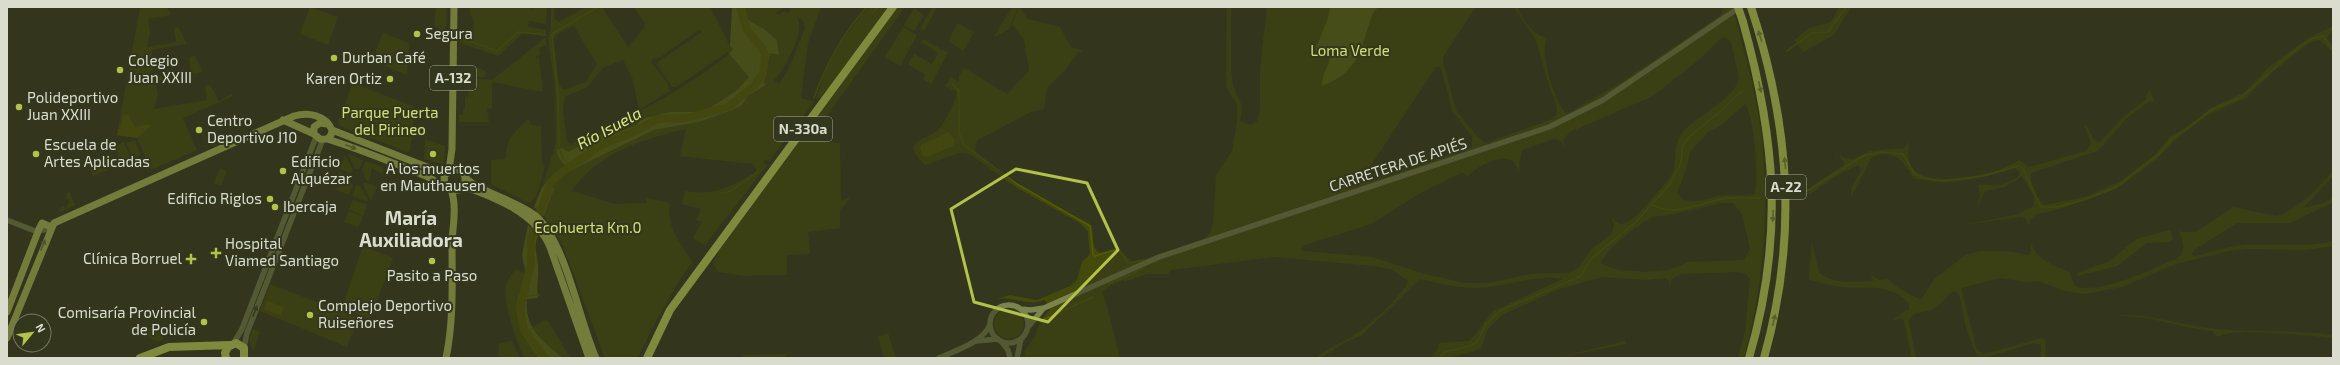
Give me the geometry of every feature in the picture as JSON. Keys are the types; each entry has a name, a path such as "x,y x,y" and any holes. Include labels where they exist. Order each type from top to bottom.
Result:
{"highway":[{"name":"N-330a","path":"647,358 663,322 686,289 893,7"},
{"name":"A-22","path":"1739,7 1757,73 1767,124 1773,192 1772,237 1766,287 1749,358"},
{"name":"A-22","path":"1751,7 1776,97 1783,143 1786,185 1783,271 1775,317 1764,358"},
{"name":"N-330a","path":"651,358 664,329 686,289"},
{"path":"206,346 226,357 226,350 231,344"},
{"path":"140,358 163,348 188,345 206,346 239,344 244,352 252,358"}],"main road":[{"name":"A-132","path":"446,358 451,323 453,205 448,188 447,172 452,149 454,7"},
{"path":"8,333 50,228 56,222 299,114 311,114 327,124 332,130 447,172 459,170"},
{"path":"283,120 320,137 448,188 457,190 463,186 523,211"},
{"path":"320,137 314,127 318,124 327,124"},
{"path":"320,137 332,130"},
{"name":"A-132","path":"452,149 459,170 465,177 463,186 453,205"},
{"path":"465,177 523,211 545,226 596,358"},
{"path":"7,312 42,223 50,228"},
{"path":"555,251 589,358"},
{"path":"19,281 22,288 28,284"}],"street":[{"name":"CARRETERA DE APIÉS","path":"1020,309 1031,310 1044,308 1159,257 1559,123 1603,100 1739,7"},
{"path":"231,344 242,329 320,137"},
{"path":"244,352 247,333 320,137"},
{"path":"7,220 38,231"},
{"path":"939,358 974,341 984,333 994,313 1001,306 1011,305 1020,309 1026,315 1028,328 1021,339 1017,358"},
{"name":"CARRETERA DE APIÉS","path":"1028,328 1034,317 1044,308"},
{"path":"990,322 991,328 1008,350 1010,358"},
{"path":"974,341 999,340 1011,343 1021,339"}],"highlighted area":[{"path":"1016,169 1087,183 1118,250 1048,322 974,302 951,209"}],"green space":[{"path":"140,7 167,7 171,15 148,19 150,32 147,47 176,42 174,29 178,27 187,44 151,50 154,63 149,79 191,71 189,58 194,55 203,72 155,81 158,94 154,109 207,100 205,87 210,84 219,101 232,94 233,96 183,118 197,150 151,170 137,138 117,135"},
{"path":"310,7 338,17 328,45 300,34"},
{"path":"436,7 446,7 446,26 442,30 434,26"},
{"path":"470,7 528,7 533,9 534,7 547,7 546,24 529,21 528,27 546,30 545,35 524,32 498,56 460,43 460,36 474,41 474,21 470,14"},
{"name":"Ecohuerta Km.0","path":"551,7 554,7 555,19 559,22 586,7 604,7 603,9 628,47 645,27 645,23 634,7 710,7 730,46 733,48 729,54 749,77 737,90 713,106 698,112 669,112 646,118 641,120 637,125 606,136 602,134 568,153 562,148 574,169 654,130 699,122 733,110 742,105 748,96 766,86 764,82 770,53 779,55 777,40 764,29 748,20 745,7 785,7 776,12 777,15 785,11 788,13 791,10 788,7 821,7 808,43 801,98 814,102 769,161 765,159 764,163 767,165 705,245 693,238 702,222 696,220 701,209 682,204 685,191 704,192 722,189 756,172 756,169 753,164 680,156 686,129 654,137 608,157 582,178 572,191 615,204 646,203 647,198 670,203 669,212 672,228 693,263 689,266 668,300 638,358 605,358 562,243 544,216 552,196 545,183 542,187 555,146 556,135 555,87 548,39 551,26","holes":["797,16 803,21 805,28 789,68 779,84 774,80 784,68 797,40 799,31","574,26 597,64 586,82 564,90 559,85 553,39 560,32","699,30 702,32 656,63 672,87 676,87 728,52 729,54 692,81 633,115 571,144 567,141 563,109 565,97 587,87 604,67 623,60 633,80 639,110 670,91 668,84 651,62 653,59 659,58"]},
{"path":"732,7 745,7 748,20 764,29 777,40 779,55 770,53 764,82 766,85 748,96 742,105 733,110 699,122 654,130 572,170 562,162 558,156 557,150 562,148 568,152 602,134 607,136 637,125 641,120 646,118 669,112 698,112 713,106 737,90 749,77 729,54 733,49 730,46"},
{"path":"869,7 888,7 822,97 816,99 825,73 837,50 844,38"},
{"path":"897,7 905,7 811,138 815,141 840,143 841,201 851,197 840,210 840,228 808,232 810,254 787,255 787,275 746,276 718,272 713,263 720,249"},
{"path":"933,7 937,7 924,31 920,28"},
{"path":"1012,7 1018,7 1009,29 994,37"},
{"name":"Loma Verde","path":"1019,7 1028,19 1060,27 1071,47 1083,51 1076,55 1066,69 1047,88 1044,109 1031,112 978,140 975,150 985,161 1012,182 1028,192 1090,224 1093,231 1095,247 1100,253 1118,248 1132,262 1151,258 1205,238 1209,234 1213,225 1216,175 1232,151 1237,121 1237,105 1227,88 1226,81 1227,7 1231,7 1231,70 1233,86 1242,106 1240,121 1250,125 1257,121 1260,110 1260,68 1267,7 1476,7 1443,57 1443,62 1456,110 1477,136 1486,143 1552,119 1557,114 1556,104 1536,40 1514,7 1517,7 1525,22 1537,34 1547,38 1545,54 1549,77 1557,99 1567,114 1620,83 1721,15 1724,7 1733,7 1758,111 1765,185 1764,243 1761,272 1751,329 1744,358 1738,358 1745,332 1750,279 1745,273 1737,272 1680,274 1672,279 1670,287 1669,281 1666,278 1646,280 1602,277 1559,289 1502,315 1488,329 1481,348 1470,353 1457,356 1431,358 1438,349 1439,343 1468,341 1476,334 1493,311 1563,279 1543,278 1497,286 1470,288 1420,279 1362,335 1342,344 1321,358 1316,358 1356,334 1369,324 1393,302 1408,281 1391,269 1374,266 1274,257 1171,270 1168,274 1147,274 1124,282 1123,280 1111,285 1102,292 1120,358 1024,358 1025,351 1035,336 1040,321 1050,310 1045,300 1039,302 1027,302 1003,298 997,299 1010,295 1037,300 1072,285 1077,280 1082,262 1090,254 1088,232 1080,223 1016,187 970,154 959,153 925,165 914,151 914,146 916,143 937,131 949,113 957,92 945,86 951,77 959,82 959,76 964,68 1007,94 1029,71 1024,39 1012,24","holes":["1725,37 1731,42 1739,78 1736,86 1730,94 1692,123 1684,131 1677,143 1672,174 1649,202 1628,222 1621,224 1612,218 1614,225 1612,233 1591,250 1579,267 1569,273 1531,274 1488,283 1465,283 1421,273 1372,257 1302,251 1301,249 1305,245 1371,224 1424,191 1461,173 1464,173 1468,177 1478,168 1494,160 1510,160 1515,164 1518,172 1522,150 1554,139 1561,141 1565,148 1563,140 1570,132 1653,96 1700,59 1720,39","1436,67 1440,67 1452,110 1472,137 1472,147 1377,180 1362,179","1745,104 1751,120 1755,147 1755,193 1741,196 1721,196 1694,201 1683,200 1677,192 1686,170 1690,152 1709,131 1719,127","1722,203 1733,203 1742,214 1750,249 1744,260 1689,262 1669,270 1646,272 1618,270 1600,263 1609,250 1631,231 1652,217 1669,215"]},
{"name":"Loma Verde","path":"1330,7 1378,7 1373,13 1361,48 1352,66 1335,80 1322,86 1323,77 1335,46 1331,46 1326,53 1316,52 1316,48 1328,18"},
{"path":"1839,7 1851,7 1834,35 1803,52 1795,40 1810,28 1828,23 1833,19"},
{"path":"914,8 924,15 914,31 904,25"},
{"path":"958,23 974,32 963,51 948,41"},
{"path":"2333,26 2333,30 2327,38 2333,46 2333,52 2319,40 2309,43 2276,69 2246,98 2208,115 2174,141 2156,160 2116,189 2060,209 2037,214 2030,220 2029,226 2025,218 2020,217 1964,225 2015,215 2034,206 2034,196 2022,176 2005,187 1985,191 1978,206 1980,195 1978,186 1980,184 2005,184 2019,176 2020,172 2015,168 1977,178 1953,182 1928,181 1913,178 1906,166 1901,161 1896,157 1885,154 1871,158 1851,197 1851,189 1862,169 1858,165 1834,177 1809,195 1808,189 1845,164 1838,154 1844,158 1853,159 1871,151 1904,148 1909,142 1909,160 1913,169 1921,175 1949,179 1998,170 2019,160 2029,167 2086,151 2091,143 2084,125 2086,125 2097,142 2101,141 2122,118 2146,99 2149,89 2155,102 2150,101 2128,117 2098,151 2031,173 2031,181 2034,190 2044,205 2085,197 2121,181 2157,153 2170,136 2185,129 2211,108 2245,92 2268,68 2308,38"},
{"path":"903,27 917,35 900,66 885,57"},
{"path":"383,33 409,43 407,75 372,61"},
{"path":"546,37 546,45 539,48 540,55 536,56 536,59 539,58 543,92 492,82 492,108 487,109 489,122 459,122 459,115 463,115 463,109 465,109 465,96 468,97 471,79 492,80"},
{"path":"923,39 948,53 931,84 923,79 926,75 908,64 914,54 932,64 938,53 921,42"},
{"path":"467,65 482,69 486,72 484,78 466,73"},
{"name":"Parque Puerta del Pirineo","path":"353,83 415,107 410,151 408,152 340,126 338,122"},
{"path":"529,119 531,125 541,126 542,164 545,165 535,197 528,203 491,184 491,160 506,159 509,141 519,127"},
{"path":"425,139 445,146 444,165 424,159"},
{"path":"135,140 141,155 133,158 126,143"},
{"path":"124,142 132,160 122,164 114,146"},
{"path":"111,154 116,166 93,176 88,164"},
{"path":"348,154 363,160 359,169 355,169"},
{"path":"345,155 353,170 350,173 340,169"},
{"path":"366,161 384,168 382,174 372,168 369,181 366,180 362,170"},
{"path":"220,168 227,171 221,186 214,183"},
{"path":"2333,170 2332,177 2303,208 2323,203 2333,198 2332,203 2290,223 2237,223 2194,250 2192,253 2193,256 2244,245 2300,245 2333,241 2333,246 2305,250 2246,249 2228,251 2176,264 2122,287 2084,294 2064,291 2038,281 2026,282 2000,278 1961,288 1976,348 1983,354 2042,338 2045,340 2046,358 2041,358 2041,345 2034,343 1984,358 1977,356 1966,328 1959,294 1954,291 1935,308 1913,315 1910,318 1909,323 1916,358 1912,358 1903,318 1892,320 1909,309 1909,303 1901,296 1878,288 1852,288 1809,280 1812,242 1819,272 1824,276 1837,281 1860,282 1873,281 1871,274 1878,280 1888,279 1897,287 1921,300 1935,278 1966,255 1981,251 2006,251 2028,255 2031,253 2030,241 2033,248 2045,261 2069,272 2075,286 2085,288 2112,284 2157,268 2179,257 2182,254 2183,247 2178,228 2181,232 2196,232 2233,207 2276,216 2292,209 2308,197"},
{"path":"339,172 349,176 349,179 333,186"},
{"path":"549,180 554,189 544,216 534,207 542,187"},
{"path":"350,181 353,185 349,195 334,189"},
{"path":"365,182 377,187 371,201 363,185"},
{"path":"356,186 360,186 369,202 352,196"},
{"path":"69,191 75,205 58,213 62,206 66,208 70,201 65,198"},
{"path":"353,200 367,205 363,216 349,210"},
{"path":"349,211 363,217 358,227 344,222"},
{"path":"528,225 538,236 536,247 538,298 527,299 528,318 536,333 548,346 563,358 539,358 525,338 519,322 517,306 518,297 526,274 522,255"},
{"path":"2170,230 2173,239 2168,242 2147,243 2117,266 2077,276 2077,273 2110,261 2133,241"},
{"path":"363,246 393,258 370,319 342,308"},
{"path":"516,269 526,274 519,300 520,325 527,341 539,358 524,358 508,309 506,299 507,282"},
{"name":"Complejo Deportivo Ruiseñores","path":"270,284 358,318 347,347 260,311"},
{"path":"1009,309 1015,310 1023,318 1023,330 1015,338 1009,339 1003,338 995,330 994,324 995,318 1003,310"},
{"path":"2116,315 2145,317 2215,329 2307,332 2333,335 2333,338 2255,332 2226,334 2218,337 2212,331 2147,318"},
{"path":"547,320 570,357 565,357 554,352 532,327"},
{"path":"151,327 167,334 161,341 152,340 145,333"},
{"path":"253,329 260,332 253,351 249,341"},
{"path":"888,333 896,358 884,358 878,337"},
{"path":"512,341 520,358 498,358 499,343"},
{"path":"1625,341 1626,344 1556,358"},
{"path":"786,354 786,358 744,358 743,355"}],"shaded area":[{"path":"128,114 135,127 149,124 151,126 137,138 117,135 123,115"},
{"path":"949,132 955,140 953,146 928,157 923,156 920,148 922,144"},
{"path":"267,301 284,307 281,315 264,309"}],"waterway":[{"path":"559,146 558,96 552,34 598,7"},
{"name":"Río Isuela","path":"545,358 524,330 520,309 531,263 531,238 551,182 562,172 601,145 636,131 657,119 686,118 728,107 754,86 763,74 765,55 762,48 747,30 740,7"},
{"path":"814,98 829,61 842,39 867,7"},
{"path":"872,13 878,7"},
{"path":"1787,51 1812,33 1828,32 1846,7"},
{"path":"461,38 497,51 518,32 546,35"},
{"path":"1796,198 1863,156 1881,152 1903,154 1914,173 1923,178 1941,181 1983,176 2019,166 2023,169 2041,207 2056,207 2084,200 2116,187 2159,154 2172,139 2213,109 2240,98 2298,48 2313,38 2323,36 2333,49"},
{"path":"953,84 959,92 959,132 964,145 1017,184 1090,226 1093,254 1095,256 1118,249 1129,263 1144,260"},
{"path":"1439,358 1445,352 1470,346 1477,342 1486,324 1500,311 1581,276 1591,259 1637,221 1670,184 1681,163 1683,145 1691,135 1714,117 1743,90"},
{"path":"560,150 563,159 572,166"},
{"path":"721,193 727,193 758,172"},
{"path":"1653,205 1661,209 1670,210 1690,208 1727,198 1761,198"},
{"path":"1109,284 1144,268"},
{"path":"522,296 539,295"},
{"path":"1043,320 1093,297"}],"place":[{"name":"Segura","path":"417,34"},
{"name":"Durban Café","path":"334,58"},
{"name":"Colegio Juan XXIII","path":"120,70"},
{"name":"Karen Ortiz","path":"390,79"},
{"name":"Polideportivo Juan XXIII","path":"19,107"},
{"name":"Centro Deportivo J10","path":"199,130"},
{"name":"Escuela de Artes Aplicadas","path":"36,154"},
{"name":"A los muertos en Mauthausen","path":"433,154"},
{"name":"Edificio Alquézar","path":"283,171"},
{"name":"Edificio Riglos","path":"270,199"},
{"name":"Ibercaja","path":"275,207"},
{"name":"Hospital Viamed Santiago","path":"216,253"},
{"name":"Clínica Borruel","path":"191,259"},
{"name":"Pasito a Paso","path":"432,261"},
{"name":"Complejo Deportivo Ruiseñores","path":"310,315"},
{"name":"Comisaría Provincial de Policía","path":"204,322"}],"district":[{"name":"María Auxiliadora","path":"411,229"}]}
